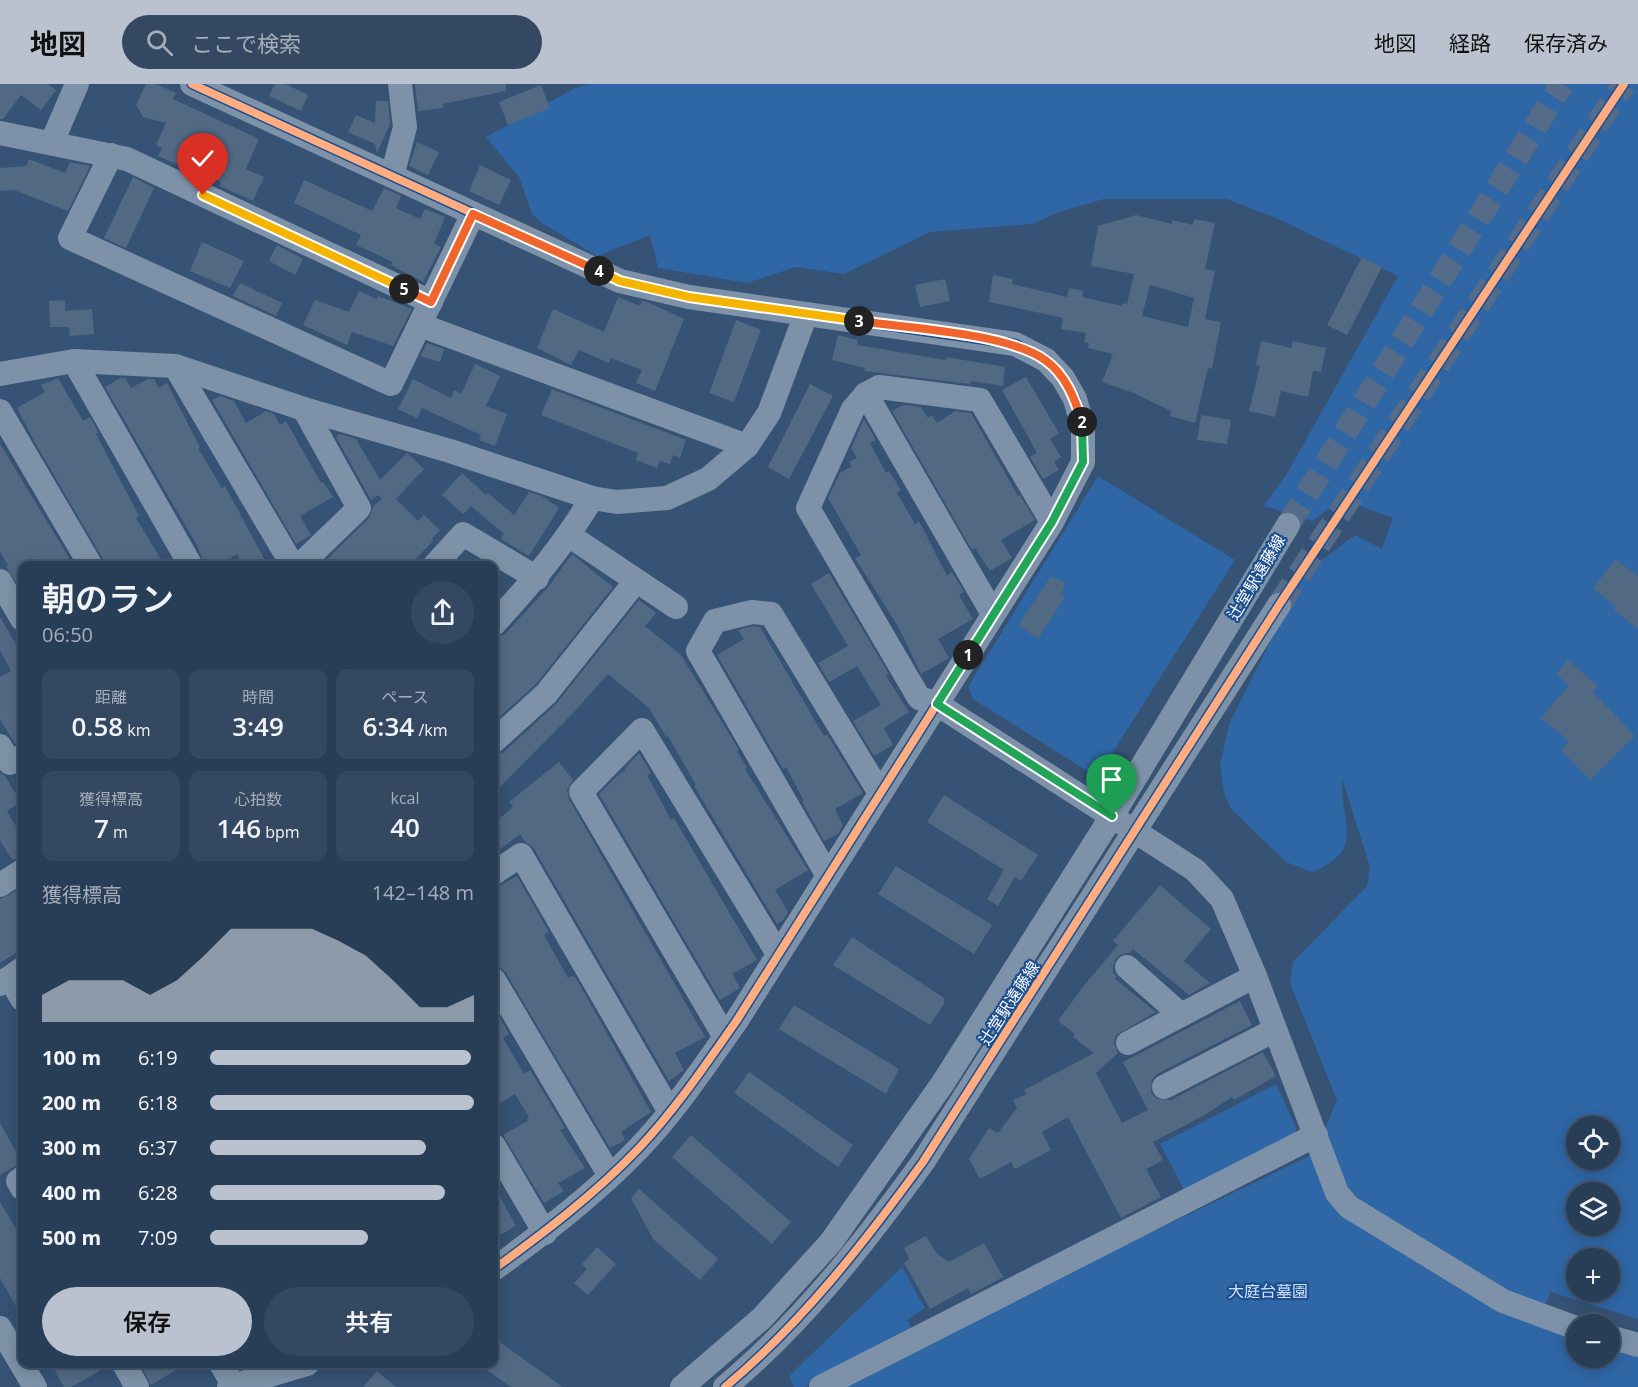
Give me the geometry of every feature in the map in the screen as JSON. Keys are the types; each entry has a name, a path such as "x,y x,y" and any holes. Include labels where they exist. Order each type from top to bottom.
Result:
{"street":[{"path":"52,142 77,84"},
{"path":"192,84 620,281 689,297 1015,344 1046,360 1063,378 1075,399 1083,427 1083,462 1052,522 828,876 692,1085 639,1148 610,1176 544,1233 498,1266"},
{"path":"392,176 405,127 400,84"},
{"path":"0,133 127,159 431,302"},
{"path":"111,155 70,238 391,384 473,214"},
{"path":"0,374 74,361 175,366 303,409 450,451 592,498 617,502 667,498 708,479 747,446 769,413 806,314"},
{"path":"420,325 747,446"},
{"path":"74,361 187,561"},
{"path":"175,366 290,561"},
{"path":"1052,522 980,400 879,387 867,394 853,409 808,508 919,698 937,704 1196,870 1222,899 1255,976 1337,1193 1349,1207 1503,1301 1566,1324"},
{"path":"867,394 993,614"},
{"path":"303,409 359,508 304,561"},
{"path":"0,411 88,561"},
{"path":"498,620 537,578 570,536 592,498"},
{"name":"辻堂駅遠藤線","path":"682,1387 762,1318 831,1242 943,1083 1112,816 1288,525"},
{"path":"439,561 463,534 537,578"},
{"path":"570,536 676,607"},
{"path":"0,581 18,612"},
{"path":"498,737 546,694 636,581"},
{"name":"辻堂駅遠藤線","path":"725,1387 750,1366 801,1315 886,1214 923,1162 1279,605"},
{"path":"828,876 698,651 715,621 752,612 771,614 880,793"},
{"path":"725,1037 581,792 642,730 778,954"},
{"path":"0,746 10,763 18,758"},
{"path":"498,870 521,855 670,1112"},
{"path":"0,885 18,874"},
{"path":"1127,967 1181,1015"},
{"path":"1128,1043 1255,976"},
{"path":"11,977 18,991"},
{"path":"498,987 610,1176"},
{"path":"1164,1087 1275,1030"},
{"path":"821,1387 1316,1135"},
{"path":"498,1153 544,1233"},
{"path":"0,1328 18,1358"},
{"path":"1620,1340 1638,1345"},
{"path":"24,1368 35,1387"},
{"path":"126,1368 137,1387"},
{"path":"223,1368 231,1387 294,1368"}],"green space":[{"name":"大庭台墓園","path":"590,84 1638,84 1638,1319 1583,1302 1620,1302 1620,1248 1566,1248 1566,1297 1550,1292 1546,1304 1566,1317 1566,1368 1620,1368 1620,1344 1638,1357 1638,1387 833,1387 1315,1153 1337,1100 1290,983 1293,962 1367,886 1370,867 1342,779 1347,833 1345,844 1340,854 1312,872 1286,862 1231,809 1224,793 1220,765 1229,724 1305,573 1355,535 1382,549 1393,518 1341,499 1313,521 1264,506 1286,475 1398,276 1276,218 1226,199 1104,199 1062,211 1032,224 930,232 844,274 796,267 747,283 658,268 650,235 597,256 542,223 532,214 519,177 486,137 575,88"},
{"path":"1098,476 1235,560 1097,777 973,699 968,687"},
{"path":"1276,1084 1296,1127 1295,1134 1184,1190 1160,1144"},
{"path":"902,1267 925,1308 907,1320 913,1330 805,1387 794,1387 789,1376"}],"building":[{"path":"0,84 48,84 56,90 41,110 21,95 3,119 0,119"},
{"path":"146,84 156,84 176,93 173,99 259,139 246,169 264,177 253,201 220,186 221,182 216,179 218,175 190,162 187,169 158,156 162,148 156,145 166,123 143,117 136,105"},
{"path":"275,84 285,84 308,95 301,111 269,96"},
{"path":"415,84 506,84 506,91 443,104 443,108 418,111"},
{"path":"541,85 550,108 508,125 499,102"},
{"path":"376,101 388,101 390,124 377,153 375,144 348,132 356,115 375,123"},
{"path":"417,142 439,152 428,175 409,166"},
{"path":"29,159 65,173 70,162 90,166 68,211 14,190 0,191 0,168 26,166"},
{"path":"480,165 511,180 499,205 469,191"},
{"path":"133,177 154,188 126,248 104,238"},
{"path":"304,180 372,211 384,188 401,196 396,208 420,219 425,209 445,217 434,244 441,247 423,282 391,265 393,262 356,245 361,235 294,203"},
{"path":"1136,215 1172,224 1172,220 1193,225 1194,219 1215,223 1205,269 1215,271 1205,319 1221,322 1212,369 1208,368 1195,423 1170,416 1171,411 1134,393 1102,382 1113,354 1088,348 1089,343 1084,342 1086,333 1061,329 1063,318 989,302 993,275 1013,279 1012,284 1067,297 1069,288 1083,291 1082,297 1122,306 1123,303 1127,304 1134,274 1091,266 1098,226","holes":["1150,285 1194,298 1188,327 1142,316"]},
{"path":"202,242 244,261 230,288 190,271"},
{"path":"277,245 303,259 295,275 269,261"},
{"path":"1362,257 1382,267 1347,335 1327,325"},
{"path":"945,279 950,301 920,307 915,285"},
{"path":"240,283 282,303 276,316 233,296"},
{"path":"359,291 412,309 393,346 352,332 347,345 303,325 315,300 349,312"},
{"path":"618,297 640,306 642,301 647,302 684,319 655,391 636,383 642,370 611,358 609,363 579,350 571,365 537,348 553,309 604,332"},
{"path":"65,300 65,311 92,309 94,334 70,336 69,327 50,327 49,301"},
{"path":"736,320 761,330 734,402 709,393"},
{"path":"838,335 858,340 857,345 1005,367 1003,386 864,371 865,368 832,360"},
{"path":"1261,341 1291,348 1293,341 1326,348 1321,372 1313,371 1308,397 1281,391 1275,417 1249,411 1260,366 1256,365"},
{"path":"427,343 444,349 440,362 420,356"},
{"path":"475,364 500,376 486,406 507,414 495,446 479,440 481,435 422,408 417,418 398,409 413,379 451,398 454,390 461,394"},
{"path":"1026,377 1059,433 1050,439 1061,457 1054,462 1059,470 1043,479 1030,457 1037,453 1002,390"},
{"path":"58,378 83,421 90,417 99,433 96,434 139,516 136,518 162,561 104,561 17,408 45,392 41,385"},
{"path":"120,378 125,378 131,388 148,379 154,379 159,388 167,383 200,447 198,448 222,488 225,486 265,561 240,561 237,554 226,561 203,561 198,547 105,387"},
{"path":"810,384 833,396 789,479 768,467"},
{"path":"552,389 686,440 680,458 673,455 670,464 660,461 657,468 636,460 638,453 541,415"},
{"path":"220,396 234,401 246,423 266,411 274,414 280,425 286,421 321,483 323,482 333,497 300,516 311,535 296,544 212,400"},
{"path":"904,405 921,407 928,418 932,415 937,423 955,411 971,413 1018,496 1020,495 1035,520 1001,540 1012,558 990,571 975,548 972,550 892,411"},
{"path":"1201,415 1231,420 1227,444 1197,440"},
{"path":"864,419 876,440 870,443 886,473 889,471 901,490 897,493 915,524 919,521 947,576 952,572 964,592 959,595 973,619 938,639 949,658 921,674 899,628 855,558 861,555 828,498 840,473 852,466 849,462 857,458 851,448"},
{"path":"340,434 356,439 380,480 407,453 424,469 396,499 418,521 424,515 440,530 414,561 325,561 369,518 373,507 382,499 378,495 371,500 336,437"},
{"path":"0,444 71,561 18,561 18,585 6,567 8,565 0,552"},
{"path":"462,473 486,495 488,493 514,515 529,492 542,496 559,508 529,556 501,539 504,534 471,506 463,514 442,495"},
{"path":"572,554 613,587 536,684 498,718 498,675 501,672 498,669 498,637 505,634 549,586"},
{"path":"1615,559 1638,576 1638,629 1614,610 1616,606 1593,589"},
{"path":"829,573 889,674 886,676 909,712 884,728 893,745 874,756 853,721 881,705 857,666 829,682 818,663 848,646 811,584"},
{"path":"1051,576 1066,584 1061,594 1065,597 1038,639 1018,625"},
{"path":"639,600 656,613 645,626 681,655 739,750 737,751 747,768 745,769 808,870 775,890 788,912 783,920 777,924 694,786 696,785 668,736 666,737 649,708 608,674 498,789 498,754 504,752 556,704"},
{"path":"0,617 18,647 18,743 15,744 0,719 0,677 11,671 0,650"},
{"path":"753,626 760,627 824,736 827,734 863,793 835,809 843,825 838,834 824,841 786,767 783,769 717,655 744,639 738,630"},
{"path":"1568,660 1598,686 1593,692 1635,736 1590,780 1561,750 1569,741 1541,718 1569,685 1556,674"},
{"path":"639,753 651,773 647,775 671,820 674,818 757,960 732,974 740,988 720,1000 599,794 626,770 625,768"},
{"path":"559,762 573,780 567,790 569,799 705,1037 675,1053 684,1070 669,1081 533,847 525,842 520,834 498,851 498,820 513,807 509,802"},
{"path":"0,773 5,776 18,797 18,804 7,811 18,829 18,858 12,860 0,840"},
{"path":"944,795 1038,855 1021,881 1015,877 998,906 987,899 1004,870 927,822"},
{"path":"896,866 992,925 974,954 878,894"},
{"path":"517,876 549,932 544,935 568,978 572,976 576,978 651,1112 621,1132 625,1140 610,1148 506,973 498,967 498,887"},
{"path":"1160,885 1211,929 1184,961 1210,983 1189,995 1133,949 1116,958 1113,965 1113,972 1117,977 1115,979 1156,1012 1116,1035 1114,1043 1118,1053 1096,1073 1122,1123 1148,1110 1123,1062 1240,1001 1252,1025 1157,1074 1152,1080 1151,1093 1157,1099 1171,1100 1263,1052 1276,1076 1234,1100 1232,1097 1203,1116 1153,1142 1163,1160 1146,1169 1161,1197 1121,1218 1068,1117 1042,1132 1051,1150 1015,1169 1011,1162 980,1179 969,1159 989,1128 998,1133 1017,1108 1013,1100 1027,1094 1024,1090 1094,1053 1073,1037 1075,1034 1058,1021 1118,945 1113,941"},
{"path":"18,890 18,952 0,963 0,899"},
{"path":"852,937 944,998 944,1004 930,1025 833,965"},
{"path":"794,1005 899,1069 886,1094 779,1029"},
{"path":"498,1014 509,1034 503,1038 524,1074 530,1070 565,1128 560,1130 585,1168 558,1183 564,1191 544,1203 503,1135 528,1121 529,1117 515,1094 498,1105"},
{"path":"749,1072 853,1145 838,1167 734,1093"},
{"path":"0,1123 18,1155 18,1164 0,1175"},
{"path":"691,1135 791,1222 772,1244 672,1157"},
{"path":"639,1189 718,1259 700,1280 653,1239 631,1198"},
{"path":"498,1193 516,1226 498,1236"},
{"path":"0,1202 18,1232 18,1310 0,1278"},
{"path":"926,1236 937,1254 949,1262 984,1243 1003,1277 971,1294 968,1288 930,1309 904,1263 909,1259 904,1248"},
{"path":"597,1247 616,1264 588,1295 574,1283 587,1269 582,1264"},
{"path":"498,1341 563,1387 511,1387 484,1368 498,1368"},
{"path":"53,1368 105,1368 71,1387 64,1387"},
{"path":"142,1368 179,1368 151,1385"},
{"path":"377,1371 396,1387 363,1387"}],"tunnel":[{"path":"1288,525 1562,84"},
{"path":"1279,605 1624,84"}],"cycle path":[{"path":"192,84 620,281 689,297 1015,344 1046,360 1063,378 1075,399 1083,427 1083,462 1052,522 737,1020 678,1102 639,1148 569,1212 498,1266"},
{"path":"725,1387 780,1336 831,1281 923,1162 1279,605 1624,84"}],"route":[{"path":"203,195 431,302 473,214 620,281 689,297 984,338 1015,344 1046,360 1063,378 1075,399 1083,427 1083,462 1052,522 937,704 1112,816"}]}
